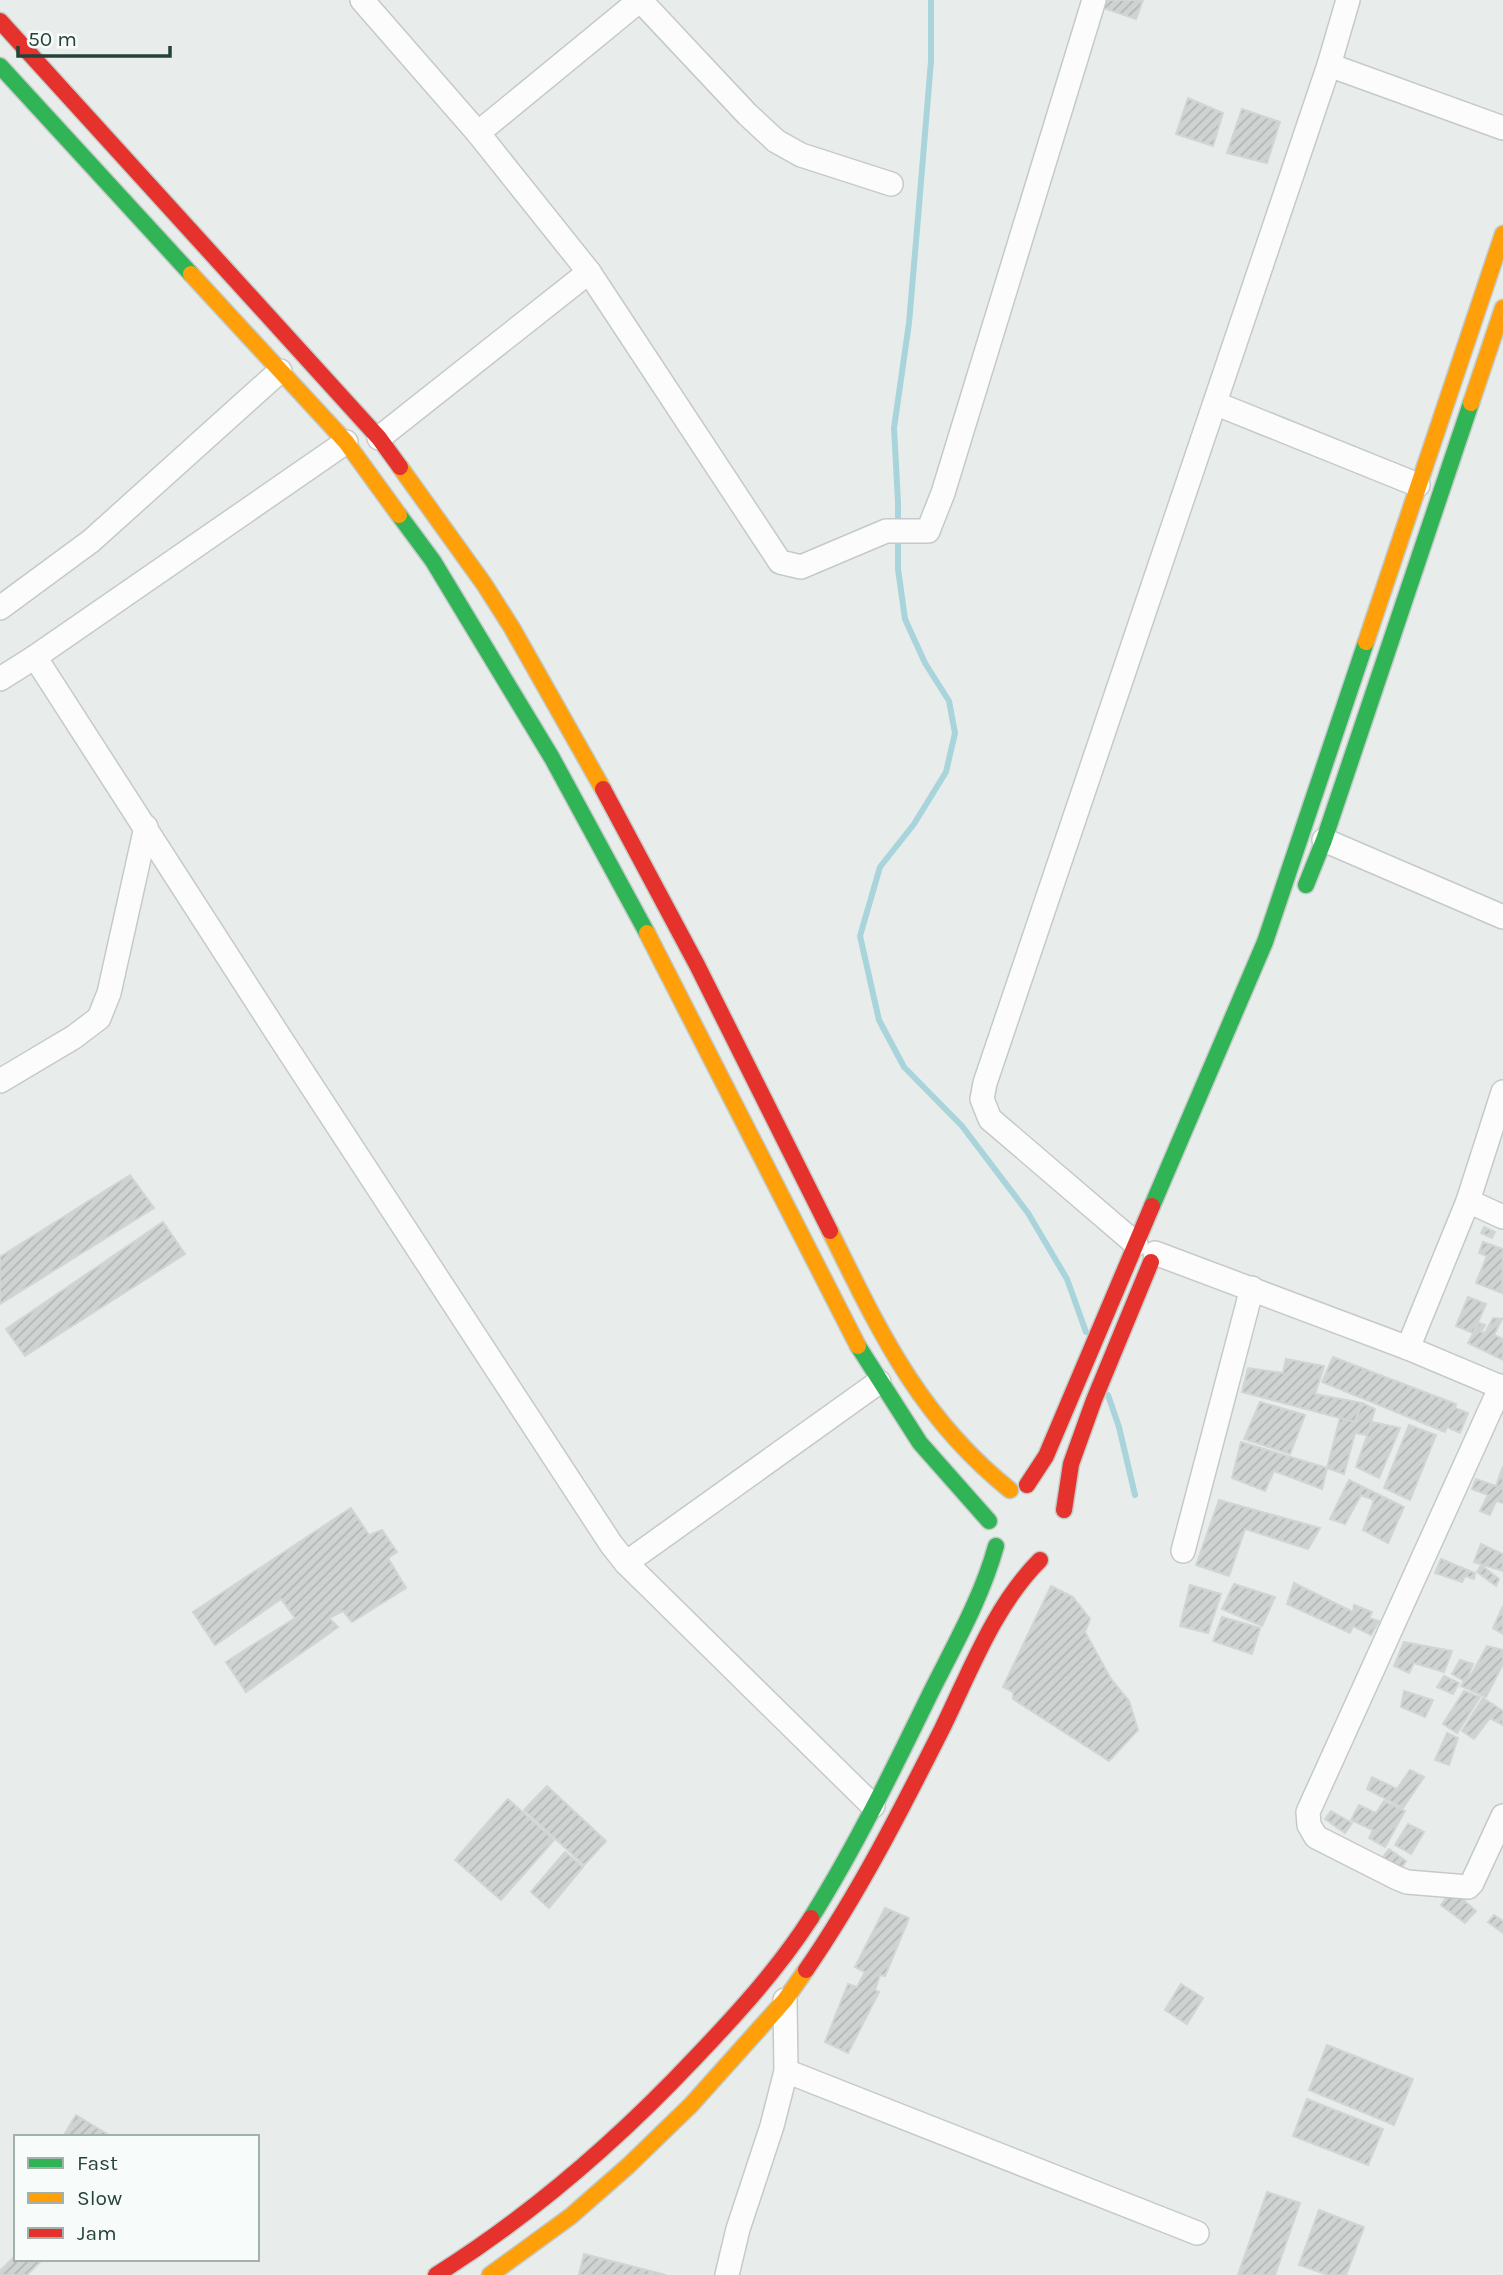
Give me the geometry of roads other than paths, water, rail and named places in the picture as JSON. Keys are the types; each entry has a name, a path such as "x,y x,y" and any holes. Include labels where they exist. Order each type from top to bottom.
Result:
{"main road":[{"path":"0,21 379,438 484,584 576,739 697,965 903,1372 923,1405 963,1451 998,1504"},
{"path":"0,66 346,442 433,561 552,758 631,902 879,1382 920,1443 998,1504"},
{"path":"1027,1485 1049,1492 1065,1516 1071,1464 1265,942 1503,233"},
{"path":"1299,904 1324,840 1503,308"},
{"path":"490,2275 571,2216 691,2105 785,2000 840,1920 890,1833 997,1618 1025,1575 1045,1558 1027,1562 1014,1559 996,1546 990,1534 998,1504 1027,1485 1046,1456 1097,1334 1150,1246"},
{"path":"436,2275 568,2180 628,2126 678,2078 772,1972 814,1912 873,1806 976,1602 996,1546"}],"street":[{"path":"362,0 478,133 589,272 780,562 801,567 886,531 924,532 930,528 1094,0"},
{"path":"478,133 640,0 747,114 776,141 801,155 891,184"},
{"path":"1348,0 1217,404 982,1099 990,1119 1150,1246 1502,1387 1308,1812 1309,1825 1316,1837 1397,1878 1407,1882 1468,1887 1503,1816"},
{"path":"1329,65 1503,128"},
{"path":"379,438 589,272"},
{"path":"0,608 91,541 279,371"},
{"path":"1217,404 1419,485"},
{"path":"0,679 36,657 346,442"},
{"path":"36,657 317,1093 626,1563 873,1806"},
{"path":"0,1081 74,1037 99,1018 109,993 146,827"},
{"path":"1324,840 1503,917"},
{"path":"1408,1348 1468,1201 1503,1092"},
{"path":"1468,1201 1503,1217"},
{"path":"1182,1551 1252,1288"},
{"path":"626,1563 879,1382"},
{"path":"727,2275 738,2229 772,2126 786,2071 785,2000"},
{"path":"786,2071 1197,2233"}],"waterway":[{"path":"931,0 931,61 909,323 894,428 898,569 905,619 925,663 949,701 955,733 946,772 914,824 880,867 860,936 879,1020 904,1067 962,1126 1028,1213 1067,1279 1086,1332"},
{"path":"1108,1395 1119,1427 1135,1495"}]}
